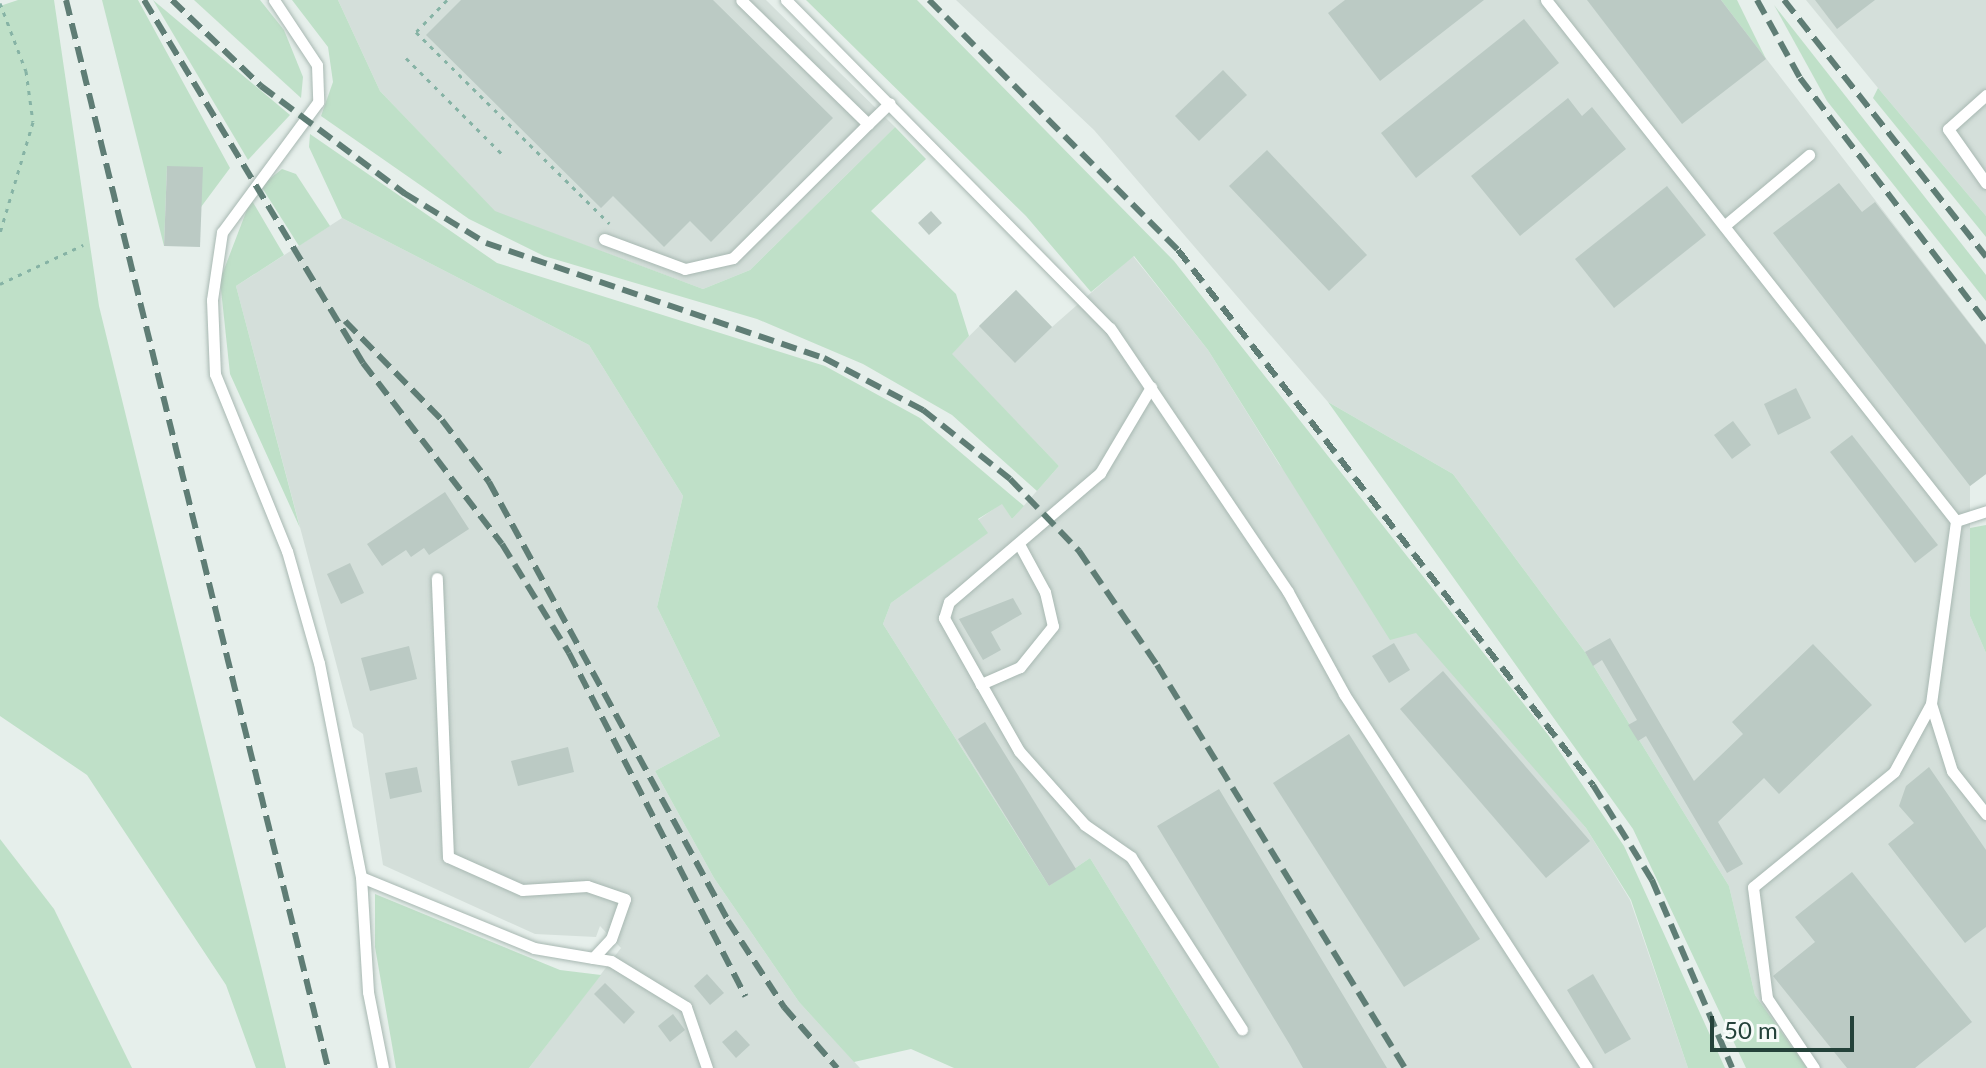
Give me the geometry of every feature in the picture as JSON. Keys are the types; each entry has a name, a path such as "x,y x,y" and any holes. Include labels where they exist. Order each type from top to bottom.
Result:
{"lane":[{"path":"274,0 317,65 318,102 222,232 212,300 215,374 287,551 319,663 361,877 368,992 383,1068"},
{"path":"741,0 868,124"},
{"path":"786,0 1029,240 1110,328 1151,387 1587,1068"},
{"path":"1546,0 1956,521 1931,704 1894,772 1753,887 1767,998 1814,1068"},
{"path":"1986,95 1948,129 1986,183"},
{"path":"604,239 685,269 733,258 890,103"},
{"path":"1724,226 1809,155"},
{"path":"1151,387 1100,473 949,602 944,618 1019,751 1085,825 1131,857 1242,1029"},
{"path":"1956,521 1986,511"},
{"path":"981,684 1020,667 1053,626 1045,592 1019,544"},
{"path":"437,578 448,857 522,890 587,886 625,899 611,939 593,958"},
{"path":"1931,704 1952,771 1986,814"},
{"path":"361,877 534,948 611,961 686,1007 707,1068"}],"path":[{"path":"447,0 416,32 518,138 615,230"},
{"path":"0,3 26,71 33,122 0,233"},
{"path":"419,44 424,39"},
{"path":"406,58 502,154"},
{"path":"0,284 83,245"}],"shaded area":[{"path":"338,0 766,0 895,127 750,270 703,289 495,212 380,91"},
{"path":"956,0 1721,0 1986,344 1986,474 1970,486 1970,616 1986,653 1986,1068 1807,1068 1755,995 1729,886 1585,652 1453,474 1328,402 1094,130"},
{"path":"1806,0 1986,0 1986,216 1878,88"},
{"path":"342,218 589,345 683,496 657,607 720,736 655,771 714,878 799,1002 860,1068 529,1068 621,948 600,926 596,937 535,934 383,865 363,734 353,727 236,286"},
{"path":"1133,256 1208,350 1279,464 1586,828 1630,900 1688,1068 1220,1068 1090,858 1049,886 883,624 891,603 987,533 978,520 1002,503 1012,519 1059,466 951,354 1016,290 1052,327"}],"green space":[{"path":"18,0 54,0 99,306 286,1068 256,1068 226,985 87,775 0,716 0,6"},
{"path":"102,0 138,0 230,168 201,207 167,166 164,246"},
{"path":"153,0 290,115 248,160"},
{"path":"194,0 260,0 284,30 303,77 301,98"},
{"path":"292,0 338,0 380,91 495,211 703,289 750,270 895,127 926,159 871,211 956,294 969,336 952,354 1059,466 1037,491 952,415 863,364 757,319 544,256 469,219 321,116 333,82 328,47"},
{"path":"806,0 917,0 1174,261 1549,736 1624,846 1725,1068 1688,1068 1631,900 1586,828 1416,633 1390,640 1208,350 1134,256 1091,292 1026,216"},
{"path":"1721,0 1737,0 1766,59"},
{"path":"1774,5 1986,275 1986,301 1827,101"},
{"path":"1878,88 1986,216 1986,237 1873,98"},
{"path":"310,134 497,263 825,366 920,418 1024,506 1012,519 1002,504 978,519 988,533 891,603 883,624 1049,886 1090,858 1220,1068 954,1068 911,1049 854,1062 799,1002 714,878 655,771 720,736 657,607 683,496 589,345 342,218 309,147"},
{"path":"282,169 296,174 330,226 299,246 261,186"},
{"path":"251,199 284,255 236,286 300,528 230,374 220,280"},
{"path":"1328,402 1453,474 1585,652 1729,886 1755,995 1807,1068 1746,1068 1633,829"},
{"path":"1986,525 1986,653 1970,616 1970,528"},
{"path":"0,839 54,909 132,1068 0,1068"},
{"path":"375,894 560,970 601,975 529,1068 396,1068 375,947"}],"building":[{"path":"461,0 713,0 833,118 711,242 690,221 664,247 613,196 601,208 426,35"},
{"path":"1345,0 1484,0 1380,81 1328,13"},
{"path":"1587,0 1721,0 1766,59 1682,124"},
{"path":"1815,0 1875,0 1837,29"},
{"path":"1524,19 1559,63 1416,178 1381,133"},
{"path":"1223,70 1247,95 1199,141 1175,116"},
{"path":"1568,98 1582,116 1592,107 1626,149 1520,236 1471,176"},
{"path":"1267,150 1367,255 1329,291 1229,186"},
{"path":"167,166 203,167 200,247 164,246"},
{"path":"1839,183 1862,212 1875,202 1986,345 1986,474 1970,486 1773,233"},
{"path":"1667,186 1706,235 1614,308 1575,259"},
{"path":"931,211 942,223 929,235 918,223"},
{"path":"1016,290 1052,327 1015,363 979,326"},
{"path":"1796,388 1811,418 1778,435 1764,404"},
{"path":"1733,421 1751,445 1732,459 1714,435"},
{"path":"1852,435 1938,545 1915,563 1830,452"},
{"path":"445,492 469,529 429,555 424,548 411,557 406,550 382,566 367,544"},
{"path":"350,563 364,593 341,604 327,574"},
{"path":"1013,598 1022,614 991,632 1001,650 983,660 959,619"},
{"path":"1610,638 1694,781 1743,734 1732,722 1813,644 1872,705 1779,794 1764,778 1718,822 1743,864 1727,873 1646,736 1638,741 1628,725 1637,720 1602,660 1593,666 1585,652"},
{"path":"1394,643 1410,670 1389,683 1372,656"},
{"path":"409,646 417,679 370,691 361,658"},
{"path":"1443,671 1590,841 1546,878 1400,709"},
{"path":"985,722 1076,869 1049,886 958,739"},
{"path":"1349,734 1480,939 1404,987 1273,783"},
{"path":"568,747 574,772 518,786 511,761"},
{"path":"417,767 422,792 390,799 385,773"},
{"path":"1929,767 1986,850 1986,927 1965,943 1888,844 1914,823 1899,806 1906,786"},
{"path":"1219,789 1387,1068 1303,1068 1157,826"},
{"path":"1852,872 1972,1022 1915,1068 1847,1068 1773,976 1815,942 1795,917"},
{"path":"707,974 724,993 710,1005 694,986"},
{"path":"1593,974 1631,1039 1605,1054 1567,990"},
{"path":"605,983 635,1012 624,1024 594,994"},
{"path":"673,1014 685,1030 670,1042 658,1026"},
{"path":"736,1030 750,1045 736,1058 722,1042"}],"railway":[{"path":"66,0 328,1068"},
{"path":"144,0 363,363 502,544 569,653 745,996"},
{"path":"172,0 261,86 404,193 486,243 824,358 923,410 1010,479 1079,551 1157,665 1405,1068"},
{"path":"929,0 1178,250 1593,785 1652,880 1732,1068"},
{"path":"1757,0 1800,78 1986,322"},
{"path":"1784,0 1986,257"},
{"path":"345,321 442,420 489,482 728,921 784,1007 837,1068"}]}
